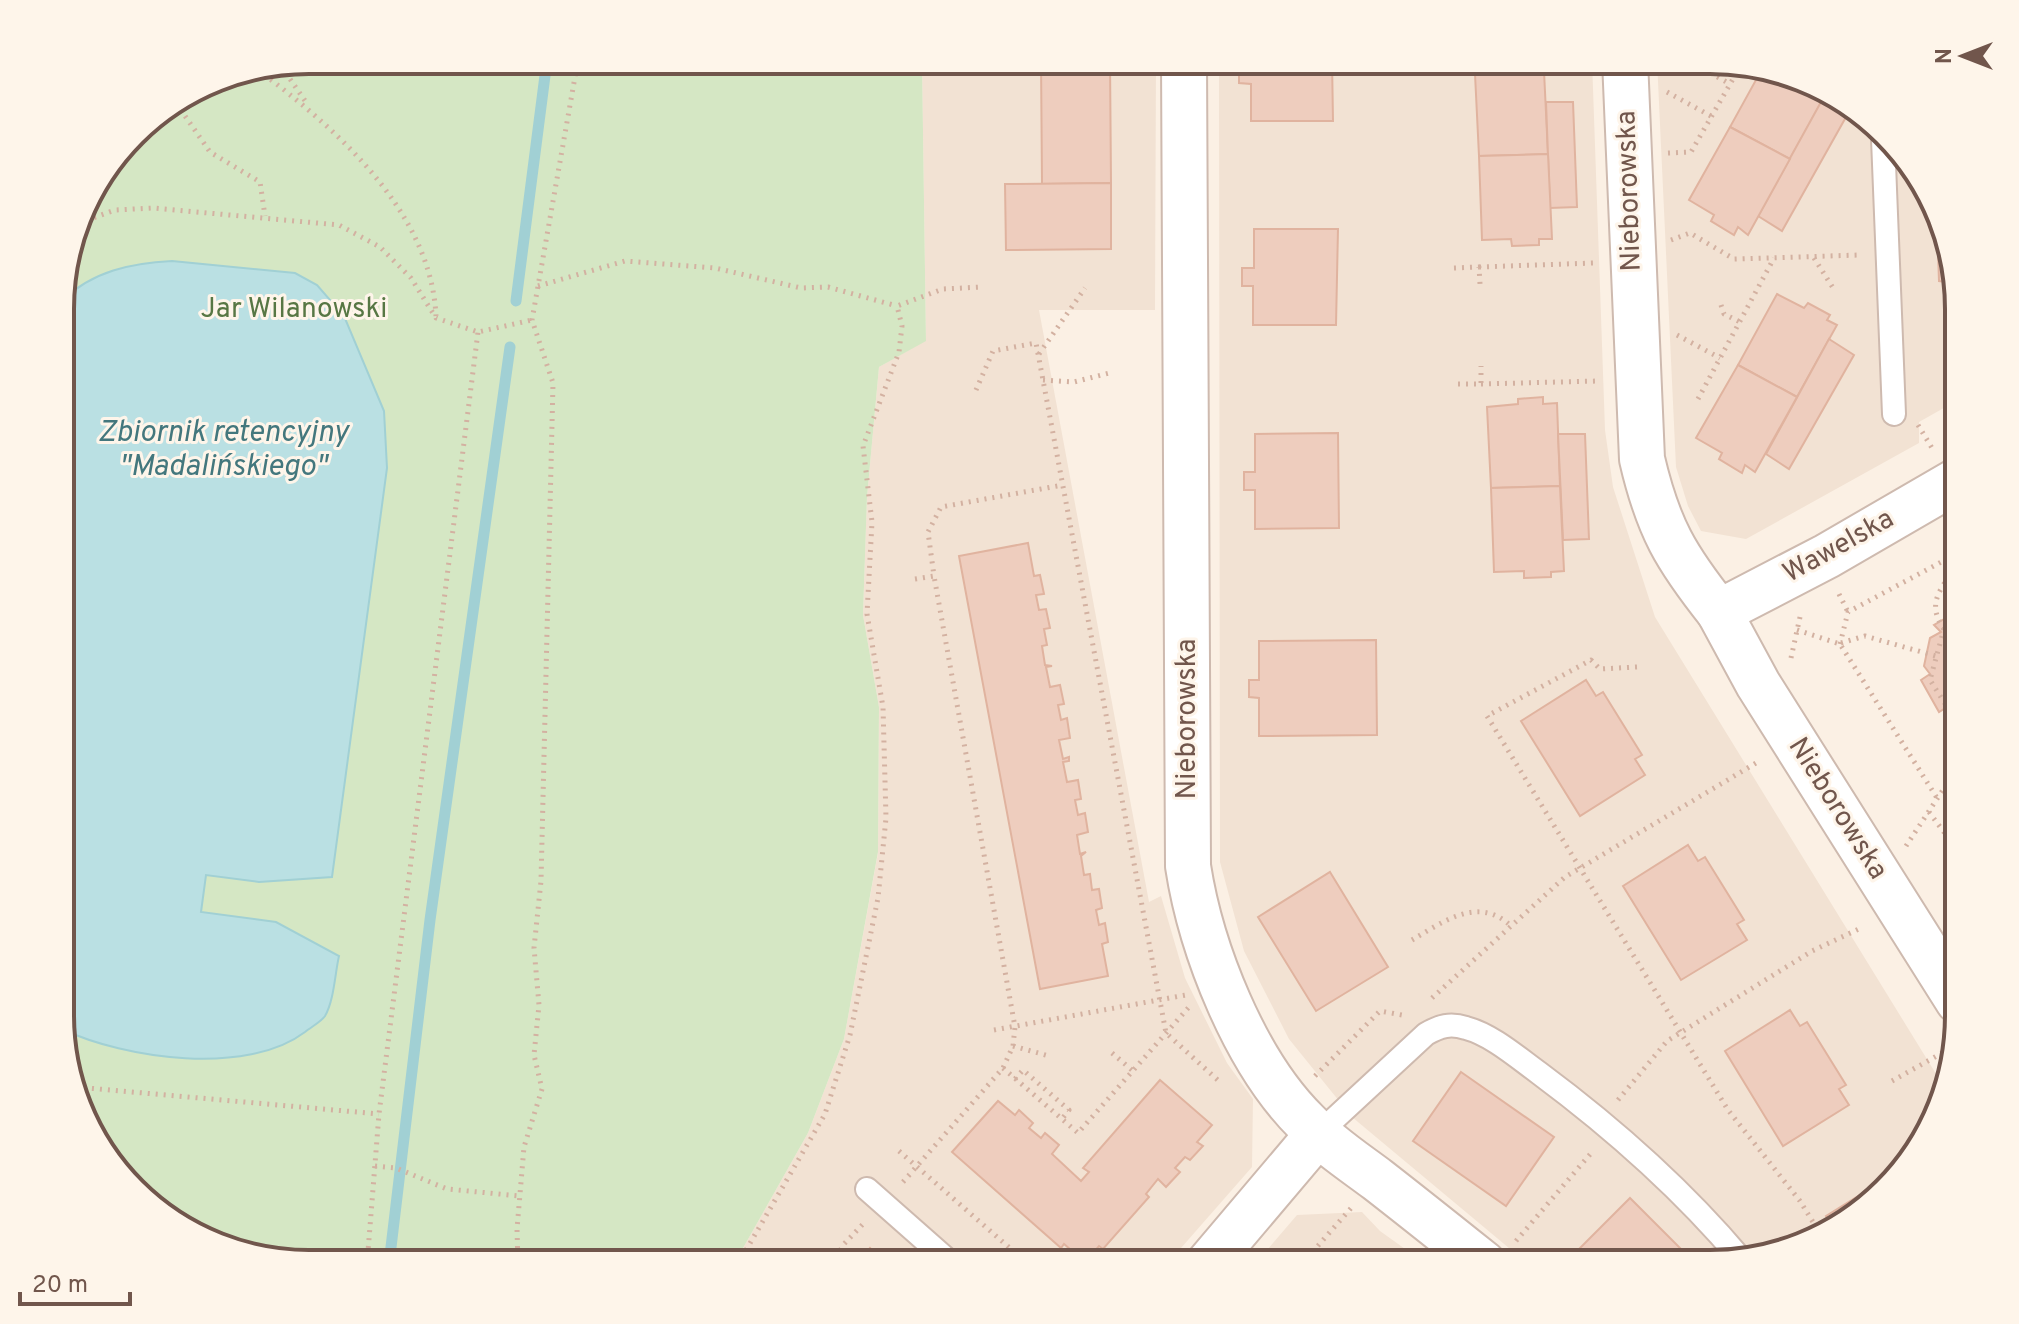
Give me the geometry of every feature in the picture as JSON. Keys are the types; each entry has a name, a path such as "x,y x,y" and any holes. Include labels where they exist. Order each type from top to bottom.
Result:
{"street":[{"name":"Nieborowska","path":"1184,74 1188,866 1212,988 1289,1102 1318,1134 1482,1249"},
{"name":"Nieborowska","path":"1626,74 1642,459 1653,508 1672,550 1719,612 1758,684 1944,979"},
{"name":"Wawelska","path":"1719,612 1827,556 1944,465"},
{"path":"1220,1249 1318,1134"}],"lane":[{"path":"1884,152 1894,414"},
{"path":"1318,1134 1426,1034 1444,1024 1469,1028 1502,1047 1607,1123 1705,1217 1732,1248"},
{"path":"875,1196 936,1250"}],"path":[{"path":"1714,74 1730,84"},
{"path":"518,1250 524,1147 542,1089 534,1055 539,1005 534,948 541,881 553,383 532,320 575,75"},
{"path":"288,76 311,110"},
{"path":"1681,153 1691,152 1735,76"},
{"path":"269,78 311,110 347,143 404,219 428,263 435,284 436,318"},
{"path":"1661,88 1711,116"},
{"path":"182,112 210,152 260,182 265,216"},
{"path":"93,218 115,210 153,208 339,225 380,247 411,278 436,318 478,332 532,320"},
{"path":"1667,242 1690,233 1734,259 1865,254 1865,267"},
{"path":"1454,268 1594,263 1609,257"},
{"path":"1813,257 1835,291"},
{"path":"1698,399 1774,258"},
{"path":"538,286 625,261 715,268 801,288 828,287 897,306 943,289 982,287"},
{"path":"1479,267 1480,284"},
{"path":"1038,355 1085,288"},
{"path":"1721,305 1724,314 1740,322"},
{"path":"746,1250 825,1114 850,1035 878,898 886,818 883,707 867,614 872,522 863,446 899,352 902,326 897,306"},
{"path":"1671,331 1720,358"},
{"path":"368,1250 379,1114 478,332"},
{"path":"976,390 993,351 1036,343 1166,1033 1221,1083"},
{"path":"1481,366 1481,384"},
{"path":"1043,380 1074,382 1113,372"},
{"path":"1458,384 1598,380 1605,386"},
{"path":"1920,427 1944,463"},
{"path":"841,1250 875,1196 917,1168 1003,1068 1013,1046 1015,1027 928,532 941,507 1063,485"},
{"path":"1937,798 1840,644 1848,612 1944,563"},
{"path":"915,579 934,576"},
{"path":"1944,581 1934,600 1937,621 1944,629 1930,680 1944,702"},
{"path":"1790,665 1803,605"},
{"path":"1797,630 1840,644 1865,636 1936,656"},
{"path":"1637,667 1600,669 1591,660 1487,716 1728,1110 1800,1201 1815,1224"},
{"path":"1421,1008 1565,877 1580,871 1756,763"},
{"path":"1903,850 1944,788"},
{"path":"1929,812 1944,832"},
{"path":"1412,940 1459,912 1501,917 1511,926"},
{"path":"1629,1087 1667,1041 1812,951 1861,928"},
{"path":"994,1030 1212,988"},
{"path":"1003,1068 1078,1133 1166,1033 1212,988"},
{"path":"1289,1102 1380,1011 1411,1017"},
{"path":"1013,1046 1049,1056"},
{"path":"1112,1053 1133,1071"},
{"path":"1892,1081 1941,1054"},
{"path":"1015,1079 1023,1070 1069,1110 1062,1119"},
{"path":"86,1088 379,1114"},
{"path":"899,1151 1011,1250"},
{"path":"1503,1249 1582,1164"},
{"path":"375,1166 396,1168 447,1189 520,1196"},
{"path":"1315,1249 1360,1197"}],"shaded area":[{"path":"1156,74 1155,310 1039,310 1149,902 1161,896 1185,978 1227,1063 1253,1099 1252,1167 1180,1249 742,1250 808,1133 844,1039 878,853 879,707 863,615 867,497 879,367 926,340 922,75"},
{"path":"1219,74 1592,74 1605,430 1613,487 1655,617 1937,1075 1921,1119 1887,1170 1853,1201 1800,1232 1771,1242 1725,1249 1510,1249 1352,1117 1289,1039 1244,951 1220,862"},
{"path":"1658,74 1740,76 1771,82 1814,98 1865,132 1896,166 1921,205 1933,234 1944,294 1944,408 1919,422 1919,443 1746,539 1701,531 1688,506 1676,467"},
{"path":"1362,1212 1380,1231 1405,1249 1268,1249 1297,1215"}],"green space":[{"name":"Jar Wilanowski","path":"294,75 922,75 926,341 879,367 867,497 863,615 879,707 878,852 844,1039 808,1133 742,1250 309,1250 234,1238 205,1226 179,1210 143,1181 123,1158 98,1119 82,1076 74,1015 76,279 86,234 98,205 123,166 154,132 205,98 234,86"}],"water":[{"name":"Zbiornik retencyjny \"Madalińskiego\"","path":"172,261 295,273 317,285 344,316 384,411 387,468 332,877 259,882 206,875 201,912 276,922 339,956 330,1003 321,1020 280,1046 219,1058 151,1055 75,1035 75,290 113,270"}],"building":[{"path":"1041,74 1110,74 1111,183 1042,184"},
{"path":"1239,74 1332,74 1333,121 1251,121 1251,84 1239,83"},
{"path":"1475,74 1544,74 1548,154 1479,156"},
{"path":"1756,79 1800,92 1821,102 1790,159 1730,127"},
{"path":"1546,102 1573,102 1577,207 1550,208"},
{"path":"1821,102 1845,118 1782,231 1758,216"},
{"path":"1730,127 1790,159 1748,235 1738,227 1734,235 1711,221 1714,215 1689,200"},
{"path":"1548,154 1552,239 1539,239 1539,245 1512,246 1511,239 1482,240 1479,156"},
{"path":"1111,183 1111,249 1006,250 1005,184"},
{"path":"1254,229 1338,229 1336,325 1253,325 1253,286 1242,286 1242,268 1254,268"},
{"path":"1938,255 1942,281 1939,281"},
{"path":"1777,294 1804,308 1808,303 1830,315 1827,320 1837,325 1797,397 1738,365"},
{"path":"1829,339 1854,355 1789,469 1766,454"},
{"path":"1738,365 1797,397 1755,472 1745,465 1742,473 1719,459 1722,453 1696,438"},
{"path":"1543,397 1543,404 1557,403 1560,486 1491,488 1487,407 1518,404 1518,399"},
{"path":"1338,433 1339,528 1255,529 1255,490 1244,490 1244,472 1255,472 1255,434"},
{"path":"1558,434 1585,434 1589,539 1563,540"},
{"path":"1560,486 1564,571 1551,572 1551,577 1524,578 1524,571 1494,572 1491,488"},
{"path":"1028,543 1034,576 1040,575 1044,594 1036,595 1039,610 1046,609 1050,628 1044,629 1047,645 1042,646 1045,665 1052,666 1046,667 1050,687 1060,685 1064,704 1058,705 1061,720 1067,718 1070,738 1059,740 1063,759 1069,757 1069,761 1063,762 1067,782 1078,780 1081,799 1075,800 1078,815 1085,813 1088,832 1077,835 1080,854 1086,852 1081,856 1084,875 1090,874 1092,890 1099,889 1102,908 1096,910 1099,925 1105,923 1108,942 1102,944 1108,976 1040,989 959,556"},
{"path":"1944,619 1944,709 1939,712 1921,680 1930,674 1924,666 1930,638 1941,632 1934,625"},
{"path":"1376,640 1377,735 1259,736 1259,698 1249,697 1249,680 1259,680 1259,641"},
{"path":"1586,680 1596,696 1603,692 1642,755 1635,759 1645,775 1580,816 1521,721"},
{"path":"1688,845 1698,861 1705,857 1744,920 1737,924 1747,940 1681,980 1623,886"},
{"path":"1330,872 1388,967 1316,1011 1258,917"},
{"path":"1790,1010 1800,1026 1807,1022 1846,1085 1839,1089 1849,1105 1783,1146 1725,1051"},
{"path":"1461,1072 1554,1137 1506,1206 1413,1141"},
{"path":"1160,1080 1212,1125 1197,1142 1203,1146 1190,1160 1185,1157 1175,1168 1180,1172 1166,1187 1158,1179 1146,1194 1149,1197 1103,1249 1099,1246 1096,1249 1070,1249 1064,1244 1061,1248 952,1152 998,1101 1015,1115 1019,1110 1033,1123 1029,1128 1041,1138 1045,1133 1059,1145 1052,1154 1081,1181 1089,1172 1083,1168"},
{"path":"1860,1195 1827,1218 1826,1216"},
{"path":"1630,1198 1681,1249 1579,1249"}],"waterway":[{"path":"516,301 545,75"},
{"path":"391,1250 430,920 510,347"}]}
